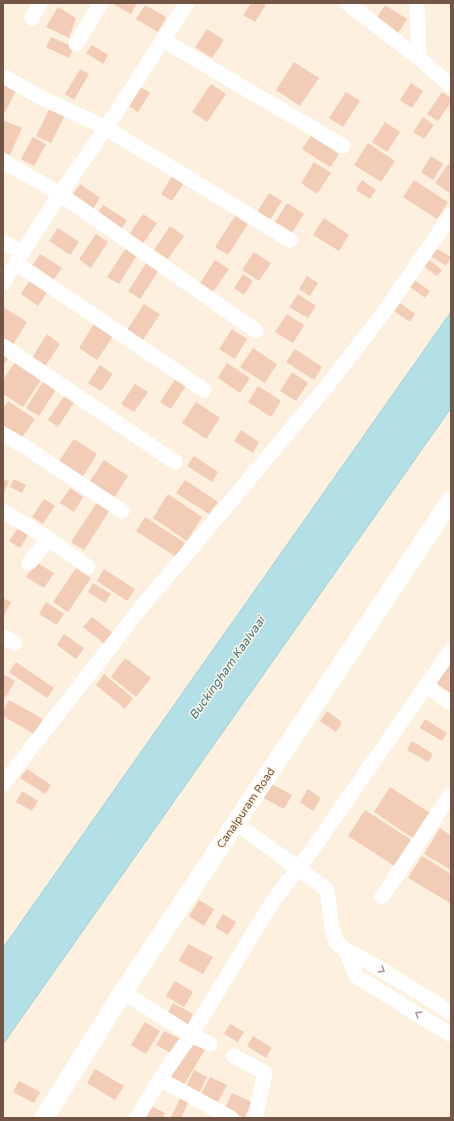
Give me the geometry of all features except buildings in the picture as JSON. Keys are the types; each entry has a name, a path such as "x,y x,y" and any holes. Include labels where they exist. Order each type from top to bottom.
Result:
{"street":[{"path":"32,18 40,3"},
{"path":"76,44 102,3"},
{"path":"3,283 60,194 106,128 187,3"},
{"path":"346,3 418,58 451,86"},
{"path":"417,3 418,58"},
{"path":"163,40 343,146"},
{"path":"3,76 42,98 106,128 290,240"},
{"path":"3,161 60,194 256,331"},
{"path":"3,784 147,600 327,386 387,308 451,215"},
{"path":"3,242 19,258 204,390"},
{"path":"3,346 175,462"},
{"path":"3,434 122,511"},
{"name":"Canalpuram Road","path":"44,1118 123,992 451,500"},
{"path":"3,511 49,539 88,567"},
{"path":"29,563 49,539"},
{"path":"137,1118 160,1079 191,1035 273,901 298,868 451,650"},
{"path":"427,686 451,703"},
{"path":"382,897 451,794"},
{"path":"236,824 326,889 329,897 333,933 338,943 347,952 364,959 451,1013"},
{"path":"347,952 356,976 451,1035"},
{"path":"123,992 191,1035 210,1044"},
{"path":"234,1056 266,1073 255,1118"},
{"path":"160,1079 231,1118"}],"water":[{"name":"Buckingham Kaalvaai","path":"451,312 451,408 3,1044 3,948"}]}
